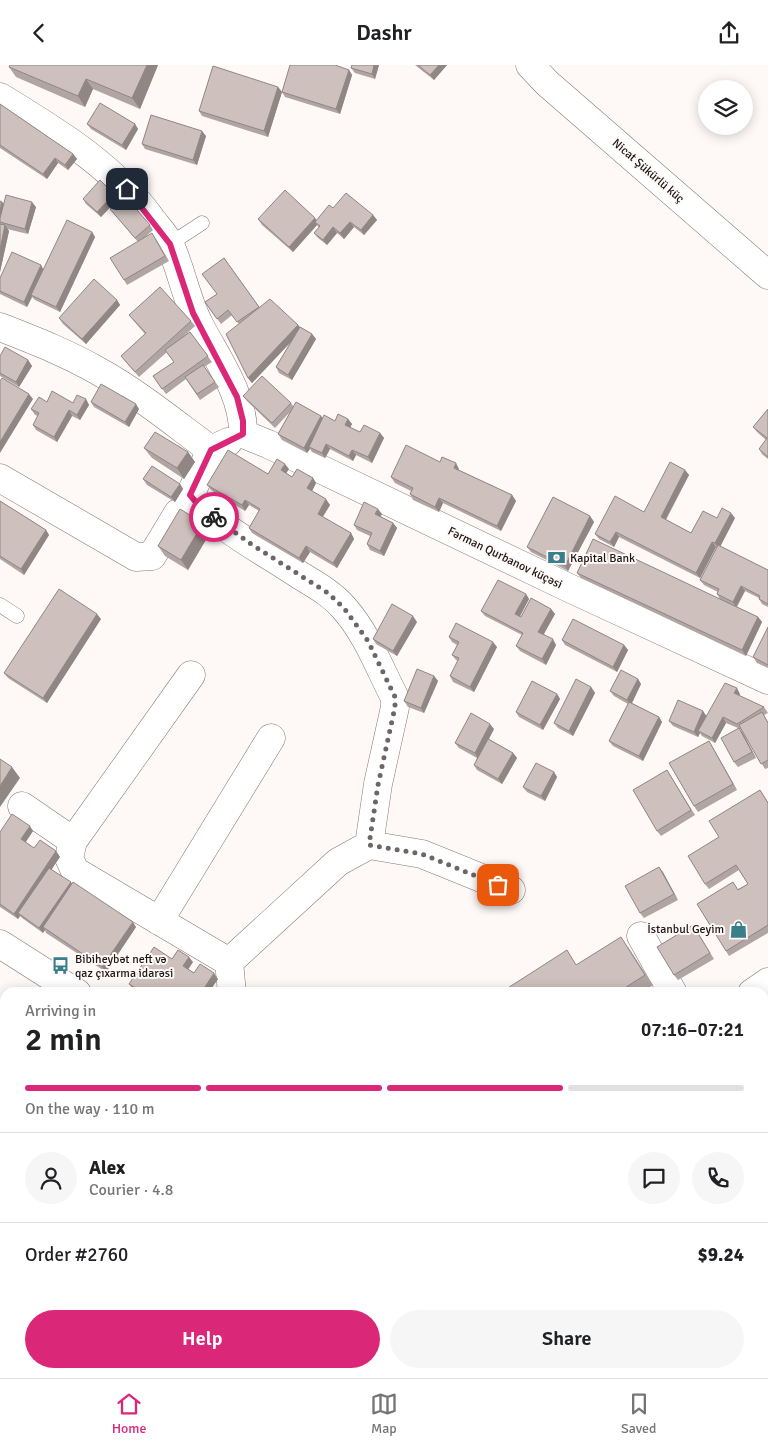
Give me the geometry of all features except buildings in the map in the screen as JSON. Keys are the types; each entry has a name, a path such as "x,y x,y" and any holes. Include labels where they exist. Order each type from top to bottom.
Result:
{"main road":[{"name":"Nicat Şükürlü küç","path":"530,65 547,83 768,275"},
{"path":"0,97 52,129 118,178 146,210 170,244 193,313 237,397 243,421 243,434 211,450 190,495 152,556 136,557 0,478"},
{"path":"0,327 52,347 98,371 134,393 211,450"},
{"name":"Fərman Qurbanov küçəsi","path":"243,434 268,444 567,587 768,679"},
{"path":"190,495 200,507 251,544 328,593 344,608 368,641 395,697 395,707 378,785 369,845"},
{"path":"191,675 73,841 69,858 75,871 229,962"},
{"path":"160,921 271,738"},
{"path":"22,806 73,841"},
{"path":"229,962 338,862 369,845 422,854 510,890"},
{"path":"641,937 670,987"},
{"path":"0,943 68,987"},
{"path":"229,962 231,987"}],"lane":[{"path":"170,244 202,223"},
{"path":"0,605 17,616"}],"way so far":[{"path":"214,517 251,544 328,593 344,608 368,641 395,697 395,707 378,785 369,845 422,854 498,885"}],"place":[{"name":"Kapital Bank","path":"556,558"},
{"name":"İstanbul Geyim","path":"738,929"},
{"name":"Bibiheybət neft və qaz çıxarma idarəsi","path":"61,966"}],"route":[{"path":"127,189 146,210 170,244 193,313 237,397 243,421 243,434 211,450 190,495 200,507 214,517"}]}
